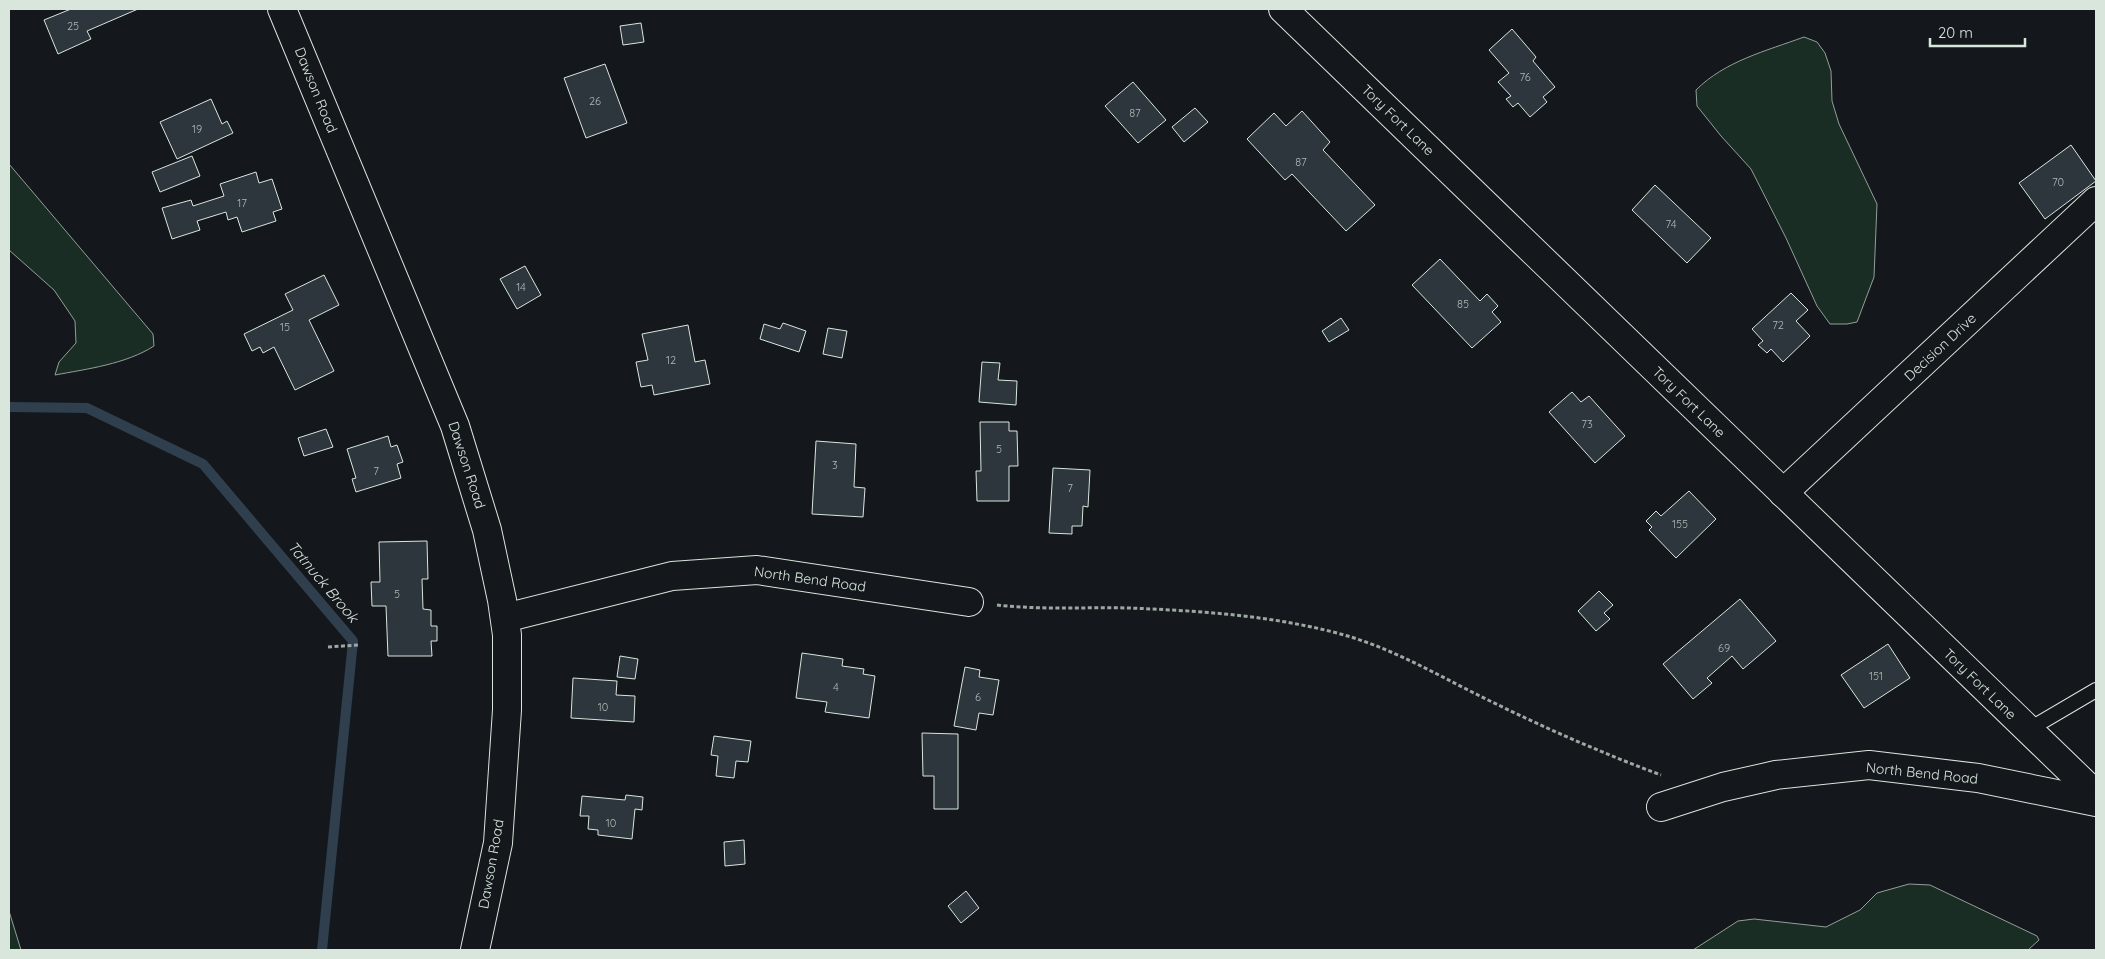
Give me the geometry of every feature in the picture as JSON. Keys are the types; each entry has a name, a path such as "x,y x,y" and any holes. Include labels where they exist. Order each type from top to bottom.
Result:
{"street":[{"name":"Dawson Road","path":"282,9 455,426 487,530 505,618 508,673 498,843 475,950"},
{"name":"Tory Fort Lane","path":"1283,9 2096,795"},
{"name":"Decision Drive","path":"1783,493 2096,201"},
{"name":"North Bend Road","path":"505,618 672,576 757,570 969,602"},
{"name":"North Bend Road","path":"1661,807 1723,787 1776,775 1869,765 1978,778 2096,802"}],"lane":[{"path":"2028,730 2096,690"}],"path":[{"path":"969,602 1020,608 1130,608 1214,615 1278,621 1350,637 1405,657 1555,732 1665,776"},
{"path":"328,647 358,645"}],"green space":[{"path":"1804,37 1817,42 1825,53 1831,71 1832,101 1839,124 1877,204 1874,277 1857,322 1847,324 1830,324 1817,306 1786,238 1751,169 1697,106 1696,90 1720,71 1761,52"},
{"path":"9,164 153,334 154,346 119,362 55,375 59,362 76,343 75,321 54,290 9,250"},
{"path":"1909,884 1930,885 2037,936 2039,940 2028,950 1693,950 1738,921 1754,919 1826,927 1860,910 1877,893"},
{"path":"9,911 21,950 9,950"}],"building":[{"path":"71,9 138,9 87,31 91,39 58,54 44,20"},
{"path":"641,23 644,42 623,45 620,26"},
{"path":"1512,29 1536,57 1533,61 1555,87 1543,97 1547,102 1530,117 1518,103 1513,107 1506,99 1511,96 1498,82 1509,73 1489,50"},
{"path":"605,64 627,123 586,138 564,78"},
{"path":"1133,82 1166,120 1138,143 1105,106"},
{"path":"211,99 222,124 227,121 233,133 177,159 160,122"},
{"path":"1195,108 1208,122 1184,142 1172,127"},
{"path":"1302,111 1330,142 1323,150 1375,205 1346,231 1292,174 1285,180 1247,139 1274,113 1286,126"},
{"path":"2071,145 2096,181 2045,219 2019,183"},
{"path":"192,156 200,176 160,192 152,172"},
{"path":"256,172 259,183 272,179 282,209 273,212 276,221 242,232 237,217 228,220 226,212 197,221 200,230 172,239 162,208 191,200 193,206 224,196 220,184"},
{"path":"1655,185 1711,238 1687,263 1632,210"},
{"path":"1440,259 1480,301 1487,294 1498,306 1492,312 1501,322 1472,348 1412,285"},
{"path":"525,266 541,295 517,309 500,279"},
{"path":"324,275 339,305 309,320 334,371 295,390 274,347 263,353 260,347 252,351 244,334 293,310 285,294"},
{"path":"1791,293 1808,310 1796,321 1810,336 1783,362 1771,349 1767,353 1758,345 1763,341 1752,329"},
{"path":"1341,318 1349,330 1329,342 1322,331"},
{"path":"783,323 806,331 799,352 760,339 764,324 780,329"},
{"path":"688,325 695,362 705,360 710,384 654,395 652,385 641,387 636,362 648,360 642,334"},
{"path":"828,328 847,331 842,358 823,354"},
{"path":"982,362 1000,363 998,380 1017,381 1016,405 979,402"},
{"path":"1572,392 1581,402 1589,396 1625,436 1595,463 1549,412"},
{"path":"980,422 1009,422 1009,431 1017,431 1018,466 1009,466 1009,501 977,501 976,471 981,471"},
{"path":"326,429 333,447 304,456 298,438"},
{"path":"388,436 391,447 397,445 403,462 397,464 401,478 356,492 352,479 356,478 347,449"},
{"path":"816,441 856,444 854,487 865,488 863,517 812,514"},
{"path":"1053,468 1090,470 1088,507 1083,506 1082,526 1072,526 1072,534 1049,533"},
{"path":"1689,491 1716,519 1676,558 1649,530 1652,527 1646,521 1656,511 1661,516"},
{"path":"427,541 428,579 422,579 423,609 431,610 431,626 437,626 437,641 431,641 432,656 388,656 386,606 372,606 371,582 380,582 379,542"},
{"path":"1599,591 1613,605 1604,613 1610,619 1596,631 1578,611"},
{"path":"1740,599 1776,641 1743,669 1732,656 1707,678 1712,683 1693,699 1663,664"},
{"path":"1888,644 1910,678 1864,708 1841,675"},
{"path":"802,653 843,659 842,666 864,669 863,674 875,676 869,718 825,712 827,702 796,698"},
{"path":"620,656 638,659 635,679 617,677"},
{"path":"965,667 980,670 979,677 999,680 993,715 979,713 976,730 954,726"},
{"path":"573,678 617,681 616,695 635,696 634,722 571,718"},
{"path":"922,733 958,734 958,809 934,809 934,776 923,776"},
{"path":"714,736 751,741 748,762 736,761 734,778 716,776 718,756 711,755"},
{"path":"626,795 643,797 642,810 635,809 632,839 598,835 598,830 588,829 589,816 580,816 582,796 625,800"},
{"path":"744,840 745,864 725,866 724,842"},
{"path":"966,891 979,908 961,923 948,906"}],"waterway":[{"name":"Tatnuck Brook","path":"9,407 87,408 203,464 353,641 322,950"}]}
